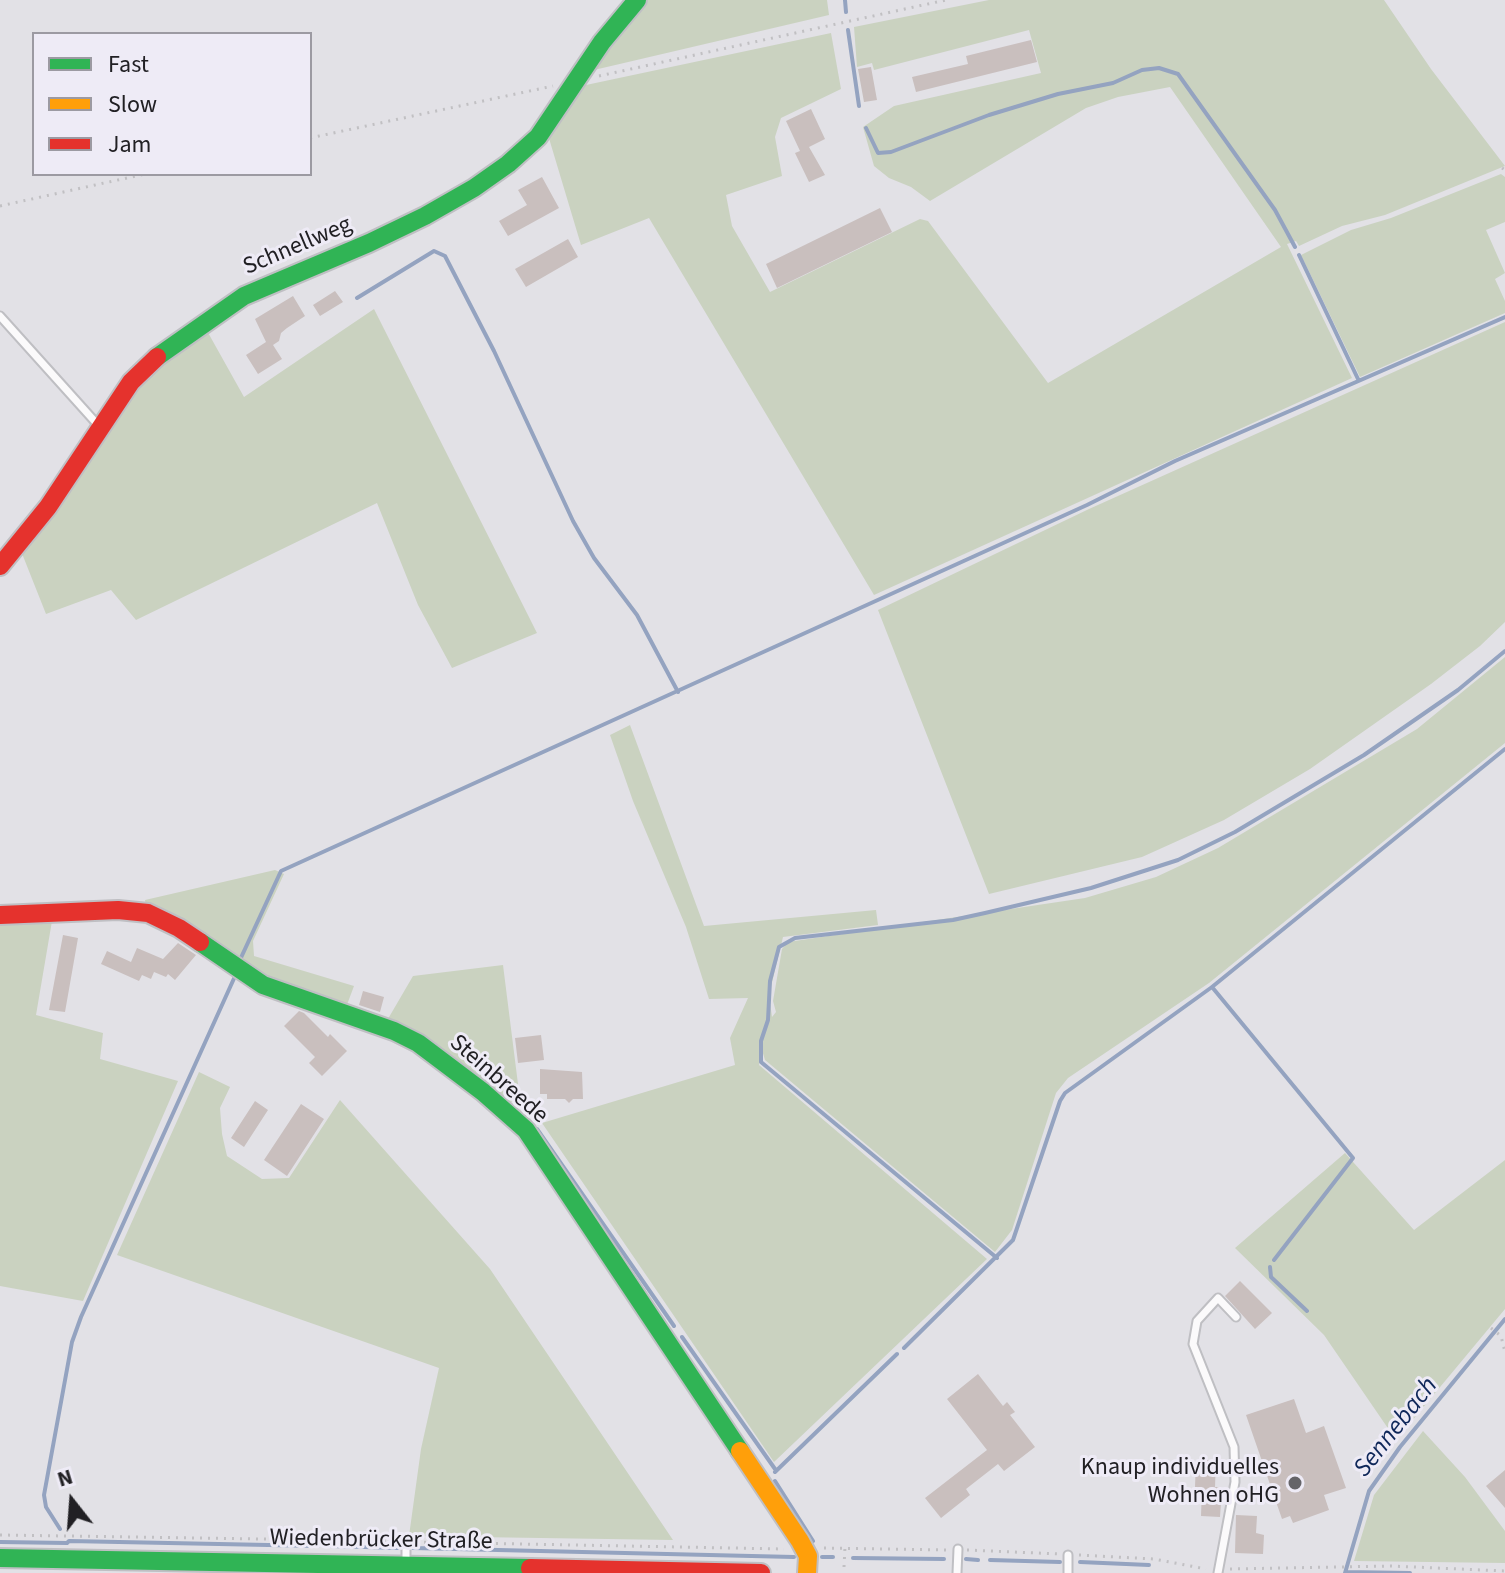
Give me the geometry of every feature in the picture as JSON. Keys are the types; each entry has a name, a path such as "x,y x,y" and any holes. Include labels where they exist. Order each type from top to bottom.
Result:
{"street":[{"name":"Schnellweg","path":"0,566 48,507 131,382 166,348 223,307 425,216 508,164 538,137 602,42 637,0"},
{"name":"Steinbreede","path":"0,915 118,910 148,913 179,928 263,985 394,1031 418,1043 483,1092 526,1130 804,1549 808,1556 807,1573"},
{"name":"Wiedenbrücker Straße","path":"0,1558 761,1573"}],"lane":[{"path":"0,316 100,427"},
{"path":"1218,1571 1235,1482 1234,1447 1193,1344 1197,1321 1218,1298 1236,1317"},
{"path":"406,1542 406,1565"},
{"path":"957,1573 958,1549"},
{"path":"1068,1555 1068,1573"}],"path":[{"path":"312,138 946,0"},
{"path":"0,206 136,176"},
{"path":"1491,1328 1501,1336 1505,1352"},
{"path":"0,1535 958,1549 1154,1559 1218,1571 1391,1566 1505,1571"},
{"path":"844,1567 845,1547"}],"green space":[{"path":"648,0 827,0 829,15 594,70"},
{"path":"989,0 1384,0 1431,69 1505,166 1385,215 1342,226 1299,246 1296,241 1287,244 1352,378 874,595 649,218 581,245 548,135 586,85 831,33 841,89 781,118 775,137 782,176 726,195 732,226 770,292 920,219 928,221 1048,383 1281,247 1170,87 1118,97 1086,108 930,201 874,166 863,127 894,106 1041,73 1029,30 874,70 872,63 857,67 854,27"},
{"path":"1501,174 1505,177 1505,222 1486,230 1505,273 1495,279 1505,301 1505,313 1360,377 1301,255 1351,230 1391,218"},
{"path":"374,309 537,633 452,668 418,605 377,503 136,620 111,590 46,614 21,551 137,388 169,356 206,329 244,397"},
{"path":"1505,322 1505,622 1431,684 1310,769 1224,820 1142,857 989,894 878,610 1089,509"},
{"path":"1505,657 1505,743 1209,983 1068,1078 1056,1093 1012,1230 995,1252 765,1060 762,1050 759,1065 987,1259 774,1462 542,1123 735,1065 730,1038 748,998 709,999 686,927 633,801 610,735 630,725 704,926 876,910 878,925 783,937 769,995 772,1017 776,1012 773,1001 782,949 788,942 1085,898 1156,877 1218,848 1417,729"},
{"path":"275,870 284,874 253,941 254,956 354,986 345,1010 266,981 146,907 145,900"},
{"path":"52,921 36,1015 103,1033 100,1059 178,1081 83,1301 0,1286 0,922"},
{"path":"503,965 520,1100 504,1103 385,1024 413,976"},
{"path":"199,1072 230,1087 220,1108 227,1156 262,1179 289,1178 340,1100 490,1269 673,1540 409,1536 421,1449 439,1368 117,1255"},
{"path":"1345,1153 1414,1230 1505,1160 1505,1309 1396,1440 1324,1335 1235,1248"},
{"path":"1423,1431 1465,1477 1505,1531 1505,1563 1354,1561 1374,1495"}],"building":[{"path":"1031,40 1037,62 916,92 912,77 968,64 966,56"},
{"path":"871,67 877,100 864,102 858,69"},
{"path":"811,109 825,139 809,147 825,175 809,182 795,153 800,151 786,121"},
{"path":"542,177 559,208 508,236 499,221 527,205 518,190"},
{"path":"880,208 892,232 777,288 766,264"},
{"path":"568,239 578,257 526,287 515,269"},
{"path":"335,291 343,302 320,316 313,305"},
{"path":"293,296 305,316 281,333 279,341 273,345 282,359 258,374 246,355 266,342 255,319"},
{"path":"63,935 78,938 65,1012 49,1010"},
{"path":"178,943 196,955 175,980 168,974 166,977 154,972 151,979 142,975 139,981 101,964 107,951 131,962 137,948 163,959"},
{"path":"363,991 384,997 380,1012 359,1005"},
{"path":"299,1011 347,1051 322,1076 309,1063 315,1057 284,1026"},
{"path":"541,1035 544,1060 518,1063 515,1038"},
{"path":"540,1069 582,1072 583,1099 573,1099 569,1103 565,1099 547,1099 547,1094 540,1094"},
{"path":"255,1101 268,1110 244,1147 231,1138"},
{"path":"301,1104 324,1119 287,1176 264,1160"},
{"path":"1240,1281 1272,1313 1255,1329 1225,1296"},
{"path":"978,1374 1003,1406 1007,1402 1015,1412 1010,1415 1035,1447 1004,1471 998,1464 966,1489 970,1495 941,1518 925,1498 987,1450 947,1399"},
{"path":"1294,1399 1306,1433 1324,1426 1346,1488 1324,1495 1329,1510 1293,1523 1290,1516 1282,1519 1246,1415"},
{"path":"1196,1460 1216,1460 1215,1487 1222,1487 1220,1517 1201,1516 1202,1487 1195,1487"},
{"path":"1505,1470 1505,1508 1486,1486"},
{"path":"1236,1515 1257,1516 1256,1533 1264,1535 1263,1554 1235,1553"}],"waterway":[{"path":"845,0 846,12"},
{"path":"848,30 859,106"},
{"path":"866,128 878,153 891,152 989,115 1058,94 1113,83 1142,70 1159,68 1178,74 1275,210 1295,247"},
{"path":"357,298 434,251 445,256 494,351 573,521 594,558 637,615 678,692"},
{"path":"1299,255 1358,379"},
{"path":"239,962 281,871 1087,505 1175,461 1505,317"},
{"path":"997,1258 761,1062 770,981 779,947 795,938 953,920 1091,888 1178,860 1235,832 1364,755 1458,690 1505,651"},
{"path":"1274,1260 1353,1158 1212,987 1505,749"},
{"path":"60,1529 46,1507 44,1495 72,1342 236,974"},
{"path":"904,1348 1013,1240 1065,1093 1212,987"},
{"path":"537,1129 674,1326"},
{"path":"1270,1267 1271,1277 1307,1311"},
{"name":"Sennebach","path":"1345,1573 1369,1491 1400,1447 1505,1319"},
{"path":"682,1337 775,1469"},
{"path":"775,1472 897,1354"},
{"path":"775,1481 813,1541"},
{"path":"0,1542 318,1546"},
{"path":"330,1546 398,1548"},
{"path":"413,1548 794,1557"},
{"path":"822,1557 833,1557"},
{"path":"853,1558 944,1559"},
{"path":"966,1559 978,1560"},
{"path":"990,1560 1060,1562"},
{"path":"1080,1562 1149,1565"},
{"path":"1346,1572 1410,1573"}],"traffic: fast":[{"path":"157,357 244,296 425,216 508,164 538,137 602,42 637,0"},
{"path":"200,942 263,985 394,1031 418,1043 483,1092 526,1130 740,1451"},
{"path":"0,1558 530,1568"}],"traffic: slow":[{"path":"740,1451 800,1541 808,1556 807,1573"}],"traffic: jam":[{"path":"0,566 48,507 131,382 157,357"},
{"path":"0,915 118,910 148,913 200,942"},
{"path":"530,1568 761,1573"}],"place":[{"name":"Knaup individuelles Wohnen oHG","path":"1295,1483"}]}
